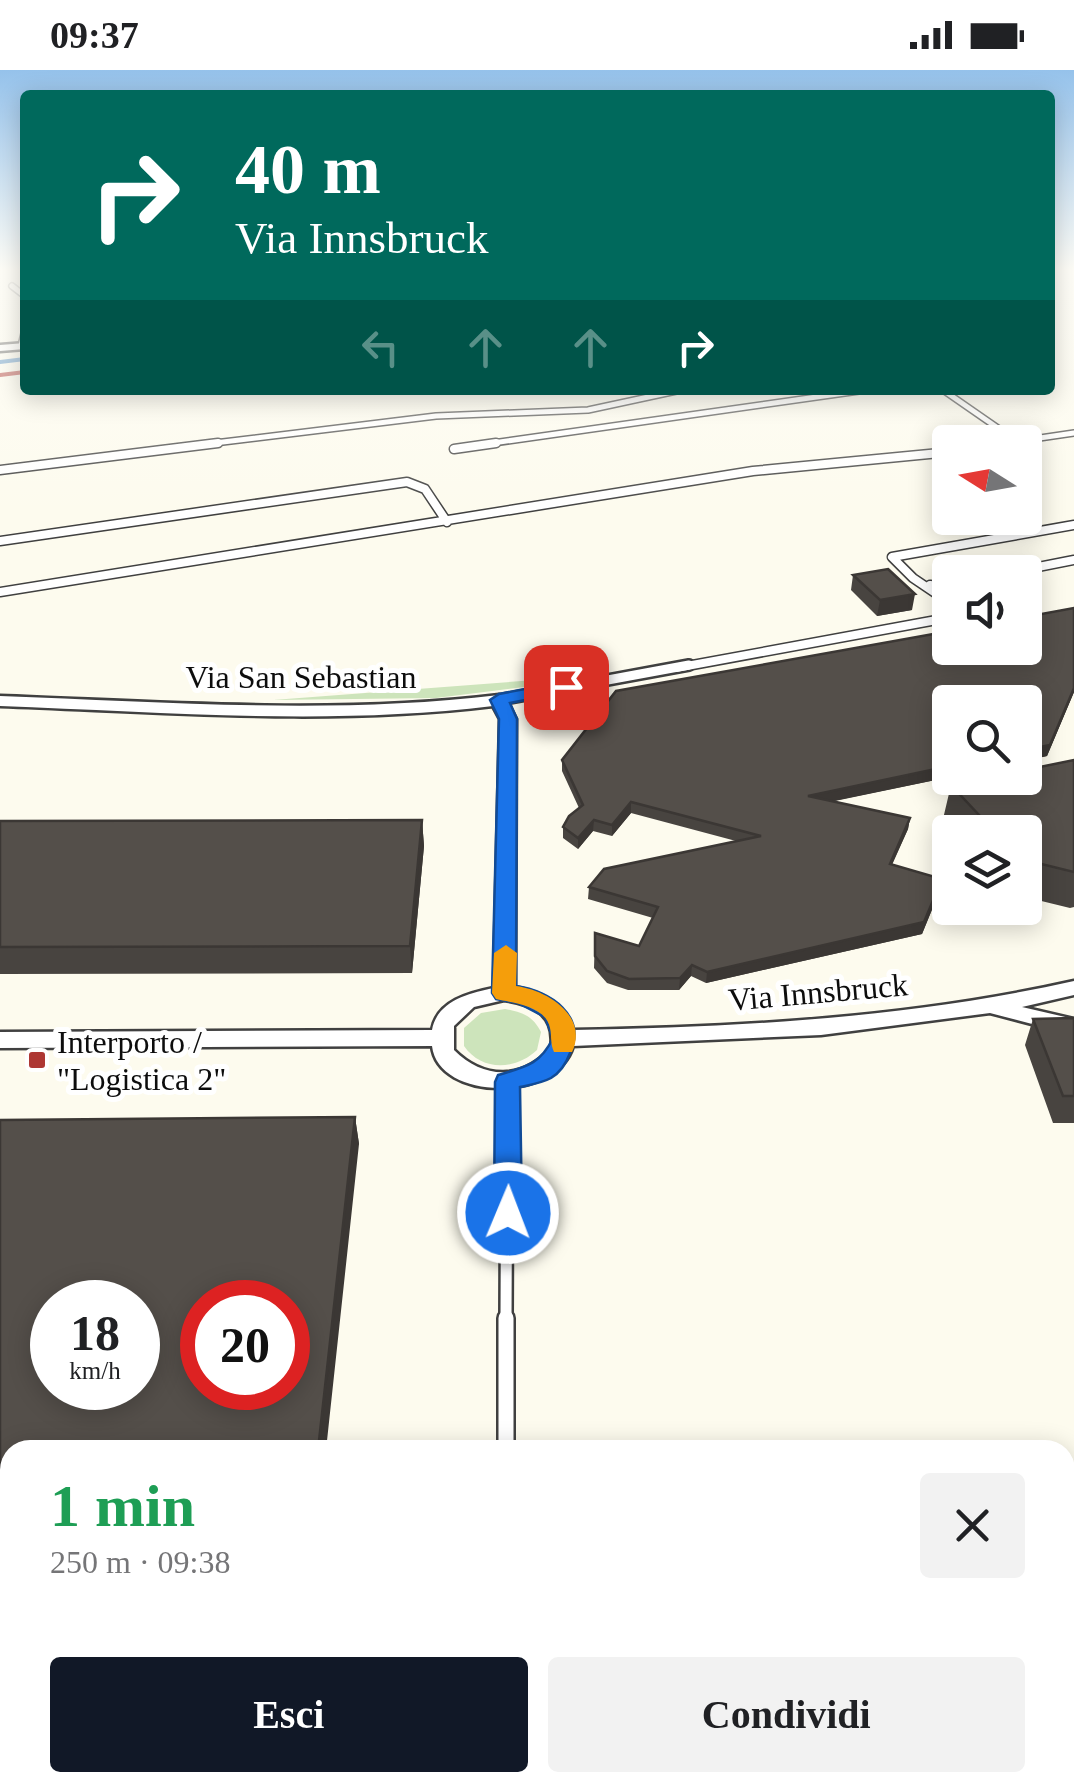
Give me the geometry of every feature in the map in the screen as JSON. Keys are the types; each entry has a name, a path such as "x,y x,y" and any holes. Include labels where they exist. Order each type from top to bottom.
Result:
{"street":[{"name":"Via San Sebastian","path":"0,701 344,711 430,708 499,700"},
{"path":"499,700 508,719 504,993"},
{"name":"Via Innsbruck","path":"565,1038 818,1029 993,1008 1074,988"},
{"path":"504,993 523,995 554,1011 565,1038 554,1062 541,1072 507,1082 468,1075 443,1052 443,1024 467,1001 504,993"},
{"path":"993,1008 1074,1027"},
{"path":"0,1040 440,1038"}],"lane":[{"path":"0,470 436,416 588,410 658,395"},
{"path":"454,448 830,395"},
{"path":"950,395 991,425"},
{"path":"1042,438 1074,433"},
{"path":"0,592 753,472 932,454"},
{"path":"0,541 407,482 425,489 446,522"},
{"path":"932,590 892,557 1074,526"},
{"path":"1042,566 1074,560"},
{"path":"924,584 932,585"},
{"name":"Via San Sebastian","path":"499,700 932,621"},
{"path":"506,1440 507,1082"}],"green space":[{"path":"535,680 524,687 436,698 273,700"},
{"path":"505,1009 531,1018 541,1032 537,1050 509,1064 489,1064 464,1046 464,1028 481,1013"}],"building":[{"path":"888,569 915,594 880,600 853,575"},
{"path":"1074,608 1074,688 1050,745 1042,747 1042,685 932,685 932,770 808,796 910,818 890,864 932,876 932,903 924,922 707,972 692,965 680,978 629,979 607,971 595,956 595,933 639,946 658,907 589,887 604,869 761,836 631,802 612,825 594,820 578,838 563,827 583,805 562,760 616,691 932,634 932,665 1042,665 1042,614"},
{"path":"1074,760 1074,872 1042,864 1042,815 979,815 960,795 1042,795 1042,767"},
{"path":"422,820 410,946 0,947 0,821"},
{"path":"1074,1018 1074,1096 1063,1096 1033,1019"},
{"path":"355,1117 319,1440 0,1440 0,1120"}],"waterway":[{"path":"0,362 20,360"}],"railway":[{"path":"0,375 20,373"}],"slow traffic":[{"path":"506,953 504,993 540,1001 554,1011 562,1024 563,1045"}],"place":[{"name":"Interporto / \"Logistica 2\"","path":"37,1060"}],"route":[{"path":"508,1213 507,1082 541,1072 554,1062 565,1038 554,1011 540,1001 504,993 508,719 499,700 566,687"}]}
